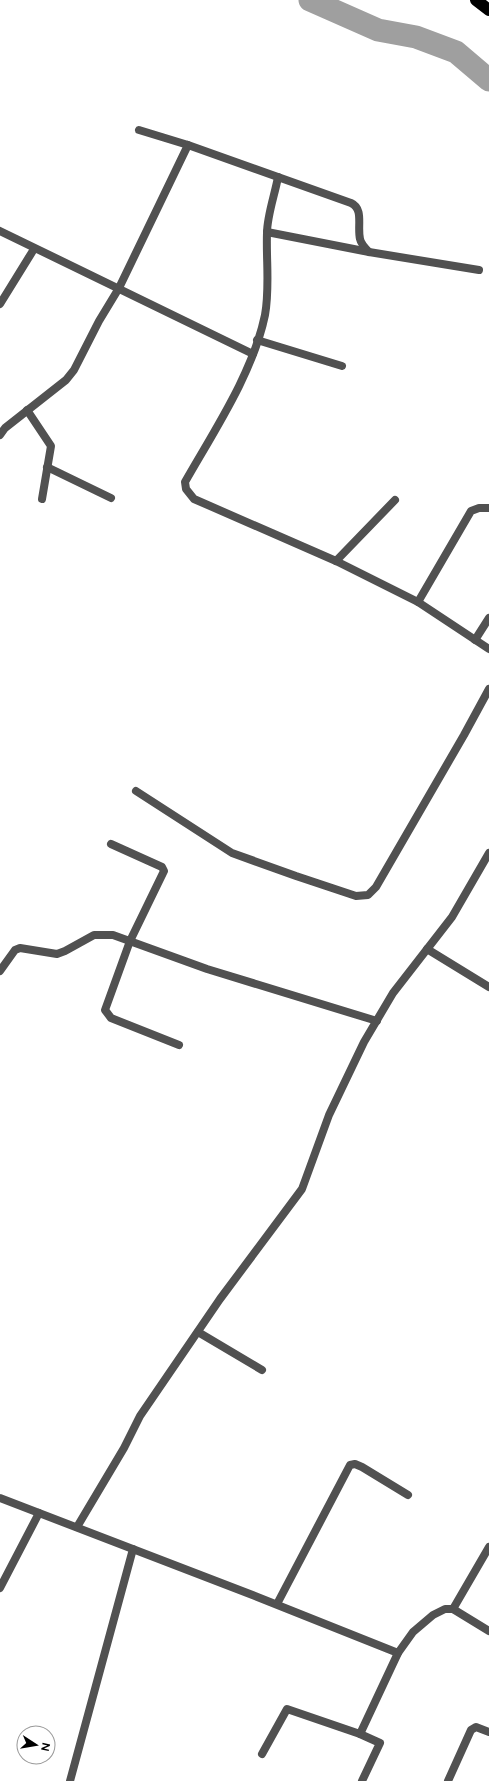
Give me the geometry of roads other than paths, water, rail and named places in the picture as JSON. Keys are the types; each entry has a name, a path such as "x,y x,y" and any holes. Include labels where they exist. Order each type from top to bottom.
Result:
{"highway":[{"path":"476,0 489,10"}],"street":[{"path":"140,130 188,145 356,205 359,210 360,239 362,246 368,252"},
{"path":"0,435 5,428 66,380 74,370 118,288 188,145"},
{"path":"278,177 267,232 267,293 265,315 253,354 243,377 185,482 186,489 194,499 336,561 418,602 489,649"},
{"path":"0,231 34,249 253,354"},
{"path":"267,232 368,252 479,270"},
{"path":"0,304 34,249"},
{"path":"257,340 342,366"},
{"path":"27,410 51,446 42,499"},
{"path":"47,467 111,498"},
{"path":"336,561 395,500"},
{"path":"418,602 472,511 479,508 489,508"},
{"path":"475,640 489,618"},
{"path":"136,791 232,853 356,896 368,895 380,880 489,689"},
{"path":"111,844 162,867 164,871 130,941 105,1010 111,1018 178,1045"},
{"path":"77,1527 124,1448 140,1416 198,1332 302,1189 329,1115 364,1042 393,993 452,918 489,853"},
{"path":"0,971 15,950 20,948 49,954 57,954 94,935 113,935 207,969 376,1021"},
{"path":"427,949 489,987"},
{"path":"198,1332 262,1370"},
{"path":"278,1604 350,1465 355,1464 362,1467 408,1495"},
{"path":"0,1498 278,1604 398,1653"},
{"path":"0,1588 39,1513"},
{"path":"453,1609 489,1546"},
{"path":"70,1781 133,1549"},
{"path":"360,1734 398,1653 413,1632 433,1615 445,1609 453,1609 489,1631"},
{"path":"262,1754 287,1709 380,1742 362,1781"},
{"path":"448,1781 471,1730 476,1727 489,1732"}],"waterway":[{"path":"310,0 378,30 416,37 456,52 489,80"}]}
